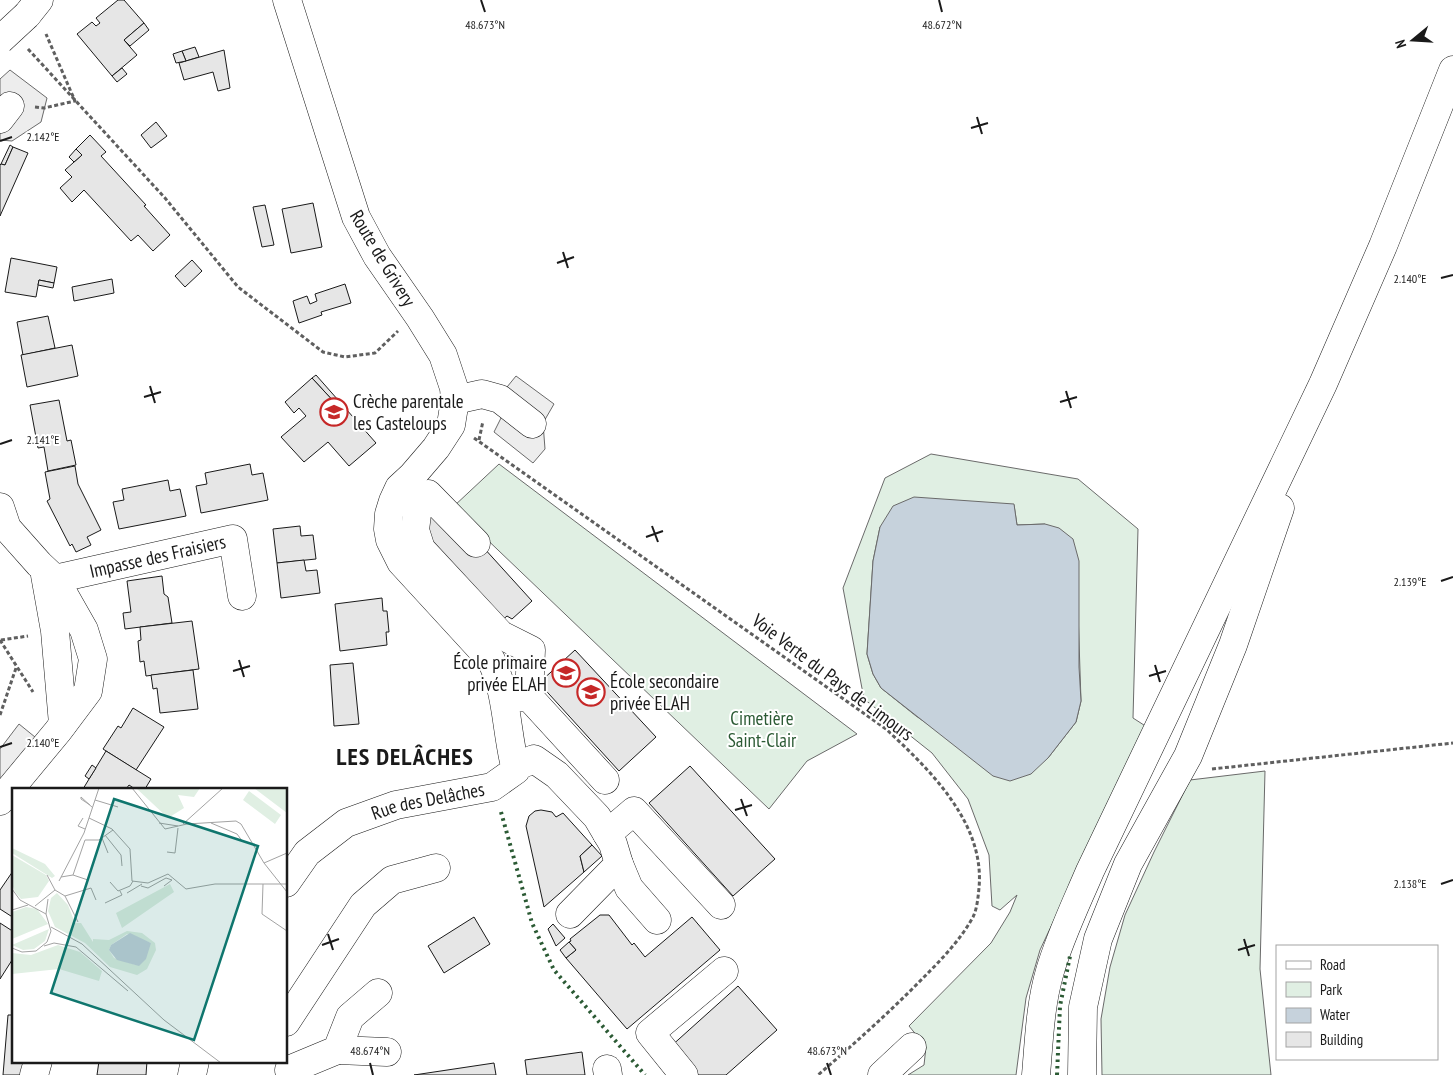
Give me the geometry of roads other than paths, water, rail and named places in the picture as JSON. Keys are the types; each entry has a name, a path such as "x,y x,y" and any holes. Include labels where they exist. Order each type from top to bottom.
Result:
{"main road":[{"name":"Route de Grivery","path":"287,0 356,217 377,256 443,355 451,376 453,413"},
{"path":"12,42 32,8"},
{"path":"1036,1075 1040,1020 1050,972 1070,919 1090,871 1323,384 1383,246 1453,70"},
{"path":"1082,1075 1082,1007 1098,939 1128,864 1188,756 1233,645 1323,384"},
{"path":"532,424 500,400 482,394 453,413 436,448 399,488 389,514 388,529 390,540 400,562 480,646 516,698 605,780"},
{"path":"476,543 428,494 418,506 415,530 421,549 501,635 530,650 516,698 515,767 534,760 558,775 597,817 613,844 629,888 657,920"},
{"path":"0,506 7,528 46,571 84,630 93,659 88,691 0,801"},
{"name":"Impasse des Fraisiers","path":"46,571 233,539 242,596"},
{"path":"0,540 46,571 54,631 61,727"},
{"name":"Rue des Delâches","path":"288,880 307,853 346,823 396,805 492,787 516,770 515,767"},
{"path":"607,834 634,811 721,905"},
{"path":"570,914 619,864"},
{"path":"288,1019 363,905 392,880 436,868"},
{"path":"684,1075 650,1033 724,972"},
{"path":"336,1050 350,1017 378,993"},
{"path":"882,1075 912,1047"},
{"path":"287,1069 336,1050 387,1052"},
{"path":"34,1075 38,1062"},
{"path":"192,1075 195,1062"}],"water":[{"path":"914,497 1014,504 1017,525 1045,524 1059,528 1073,539 1079,561 1079,667 1081,701 1076,722 1048,758 1031,774 1010,781 993,776 881,688 873,674 867,654 873,561 880,527 893,506"}],"place":[{"name":"Crèche parentale les Casteloups","path":"334,412"},
{"name":"École primaire privée ELAH","path":"566,673"},
{"name":"École secondaire privée ELAH","path":"591,692"}],"district":[{"name":"LES DELÂCHES","path":"405,757"}],"park label":[{"name":"Cimetière Saint-Clair","path":"762,729"}]}
